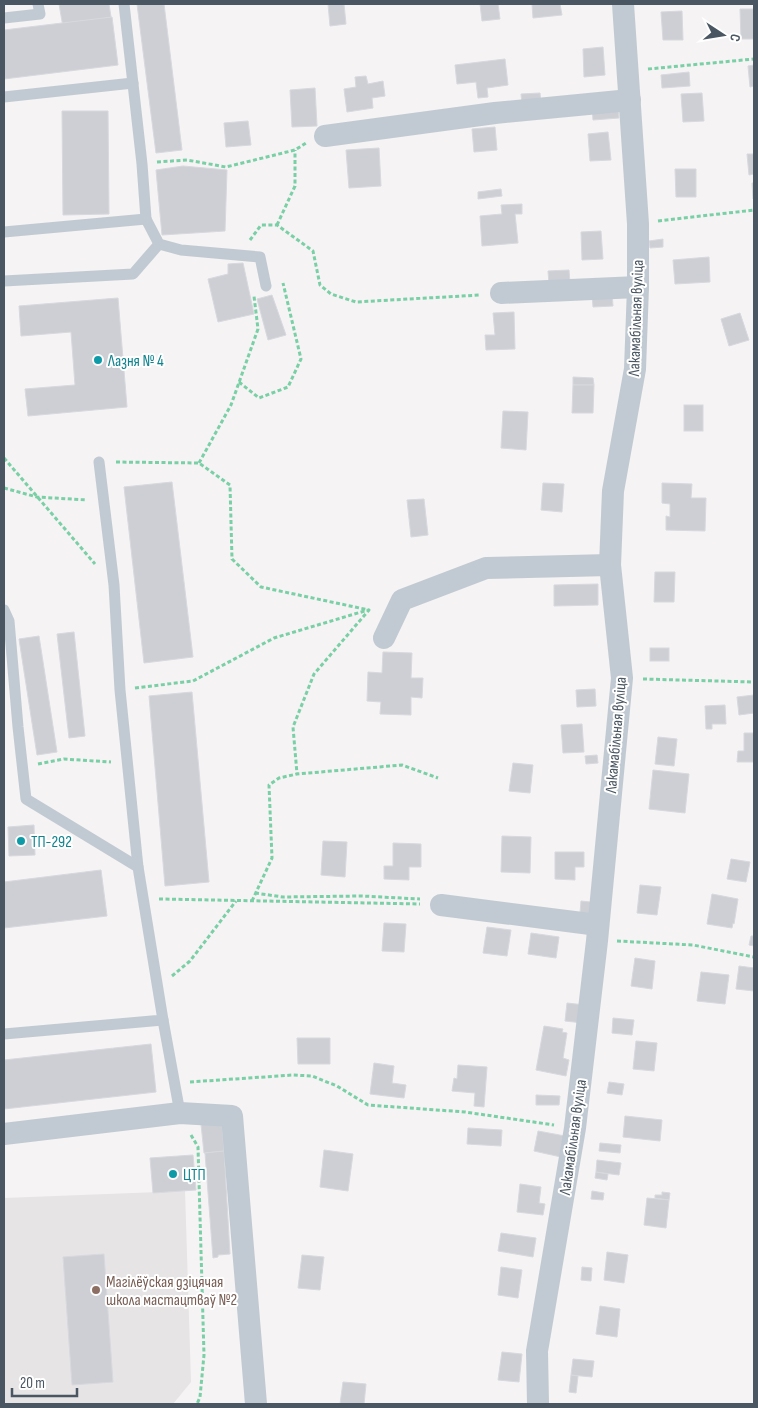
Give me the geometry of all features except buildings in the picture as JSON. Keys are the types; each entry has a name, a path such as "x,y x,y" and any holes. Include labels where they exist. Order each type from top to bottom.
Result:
{"street":[{"name":"Лакамабільная вуліца","path":"538,1404 537,1351 575,1128 597,933 622,678 610,565 613,492 635,368 638,287 638,224 623,4"},
{"path":"325,136 495,113 630,100"},
{"path":"501,293 638,287"},
{"path":"384,638 402,600 486,568 610,565"},
{"path":"441,905 597,933"},
{"path":"4,1134 180,1113 232,1116 256,1404"}],"lane":[{"path":"4,18 40,14 38,4"},
{"path":"124,4 142,164 146,219 159,244 181,250 260,257 266,286"},
{"path":"4,97 133,83"},
{"path":"4,232 146,219"},
{"path":"4,281 133,274 159,244"},
{"path":"99,462 114,585 120,690 138,867 173,1083 180,1113"},
{"path":"4,610 10,621 26,799 138,867"},
{"path":"4,1034 163,1020"}],"path":[{"path":"627,71 754,60"},
{"path":"142,164 187,160 226,166 295,150 311,139 325,136"},
{"path":"277,225 295,186 295,150"},
{"path":"638,224 754,210"},
{"path":"240,255 261,225 277,225 313,251 320,285 331,294 356,302 501,293"},
{"path":"200,463 231,405 239,382 258,329 253,289 284,283 300,360 288,387 259,398 239,382"},
{"path":"4,458 114,585"},
{"path":"99,462 200,463 230,485 232,559 261,587 369,610"},
{"path":"4,488 37,497 103,501"},
{"path":"120,690 193,681 274,638 402,600"},
{"path":"297,774 293,727 314,674 369,610"},
{"path":"622,678 754,682"},
{"path":"23,767 64,759 128,763"},
{"path":"252,901 272,858 269,785 279,778 297,774 402,765 438,778"},
{"path":"255,893 283,897 362,896 436,900 441,905"},
{"path":"143,899 441,905"},
{"path":"158,989 190,961 236,901"},
{"path":"597,933 693,945 754,957"},
{"path":"173,1083 293,1075 312,1076 337,1086 368,1105 466,1112 575,1128"},
{"path":"180,1113 198,1147 204,1355 200,1397 197,1404"}],"shaded area":[{"name":"Магілёўская дзіцячая школа мастацтваў №2","path":"185,1191 191,1382 173,1404 4,1404 4,1198"}],"place":[{"name":"Лазня № 4","path":"98,360"},
{"name":"ТП-292","path":"21,841"},
{"name":"ЦТП","path":"173,1174"},
{"name":"Магілёўская дзіцячая школа мастацтваў №2","path":"96,1290"}]}
